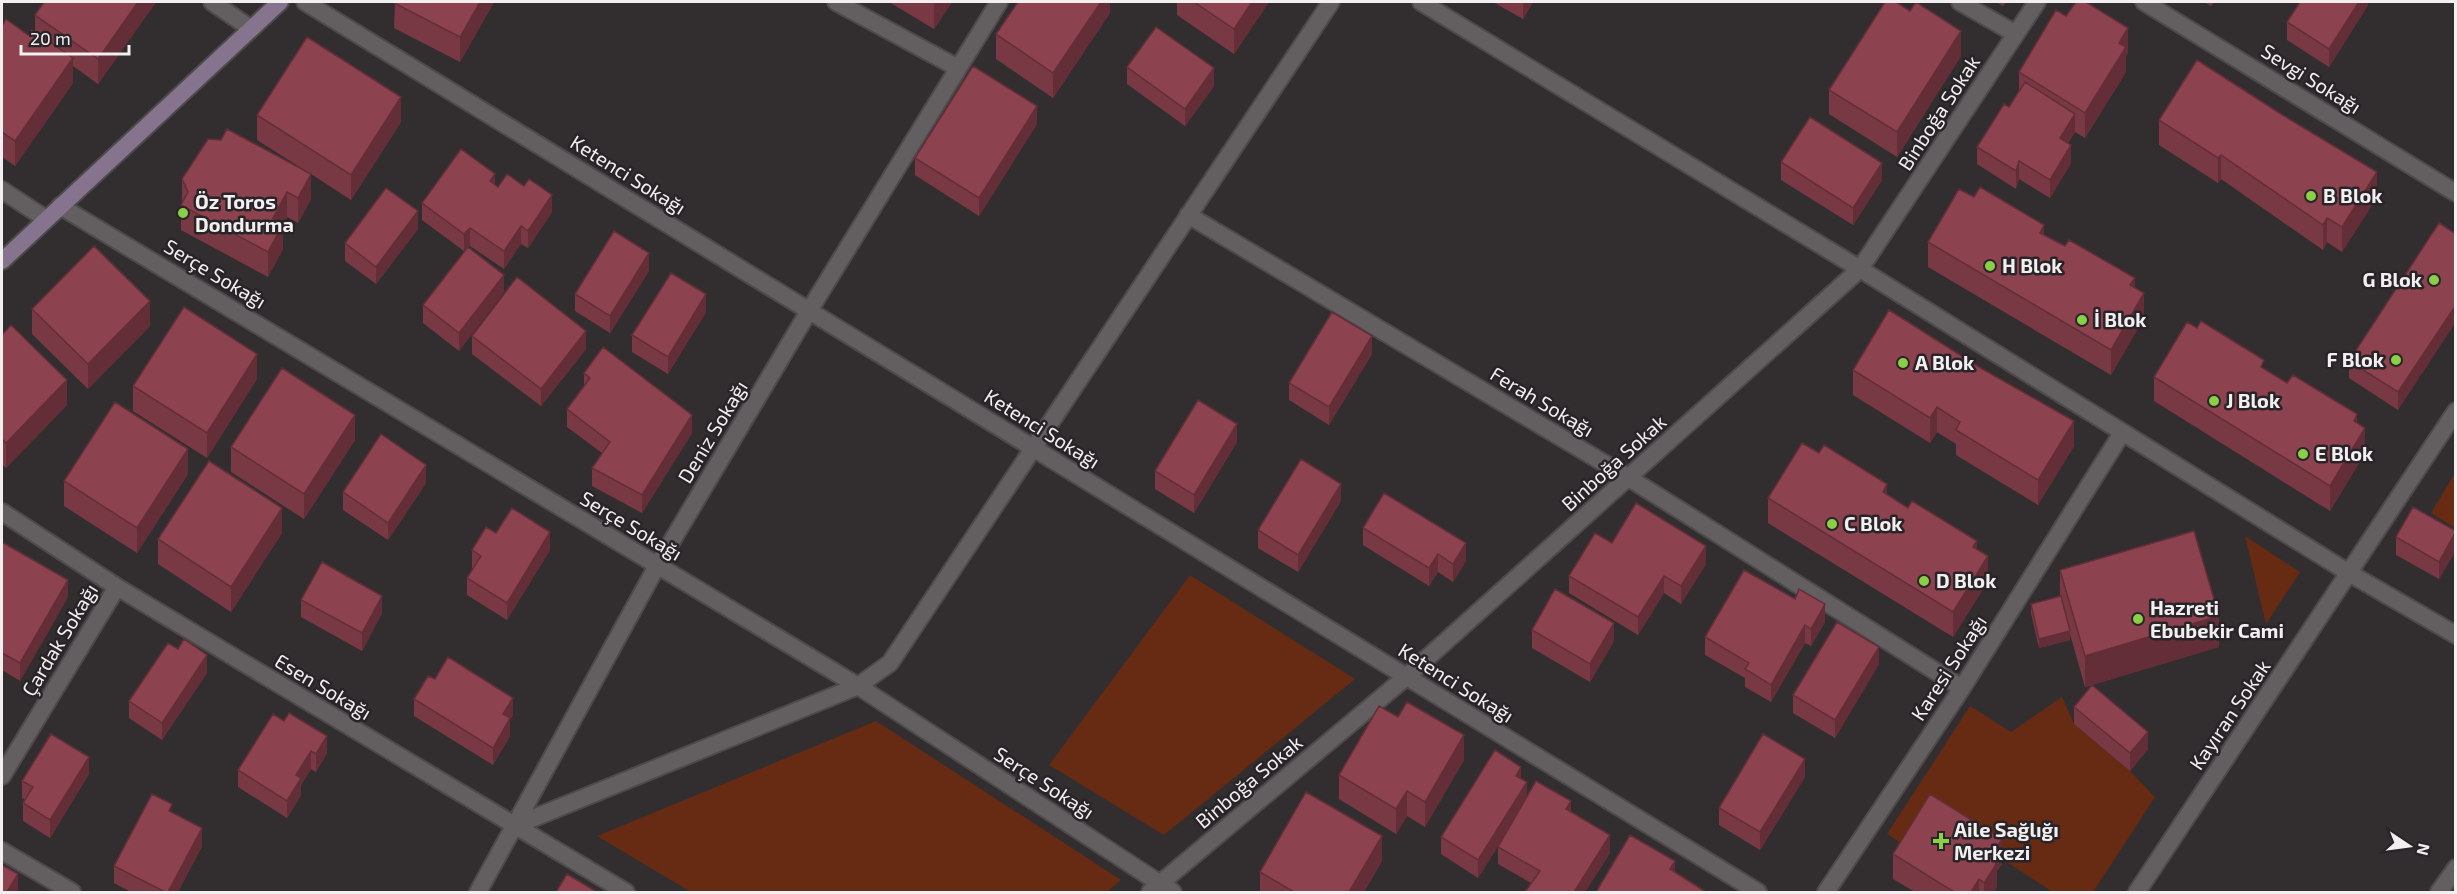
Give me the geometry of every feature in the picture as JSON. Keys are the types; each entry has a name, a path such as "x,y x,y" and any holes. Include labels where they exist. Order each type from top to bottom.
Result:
{"main road":[{"path":"2,261 280,2"}],"street":[{"path":"212,2 250,28"},
{"name":"Ketenci Sokağı","path":"304,2 1758,892"},
{"path":"836,2 958,68"},
{"name":"Deniz Sokağı","path":"477,892 657,566 809,311 999,2"},
{"path":"514,826 858,686 890,663 1331,2"},
{"path":"1421,2 1860,269 2349,573 2456,635"},
{"path":"1960,2 2016,34"},
{"name":"Binboğa Sokak","path":"1161,890 1406,677 1860,269 2037,2"},
{"name":"Sevgi Sokağı","path":"2144,2 2456,193"},
{"path":"2,190 46,219"},
{"name":"Serçe Sokağı","path":"60,206 858,686 1161,890"},
{"name":"Ferah Sokağı","path":"1188,215 1629,478 1962,688"},
{"name":"Kayıran Sokak","path":"2137,892 2456,411"},
{"name":"Karesi Sokağı","path":"1826,892 1962,688 2122,433"},
{"name":"Esen Sokağı","path":"2,512 117,587 626,892"},
{"name":"Çardak Sokağı","path":"2,776 117,587"},
{"path":"2,851 72,892"},
{"path":"2439,892 2456,867"}],"shaded area":[{"path":"2455,473 2455,528 2431,513"},
{"path":"2245,536 2300,572 2266,624"},
{"path":"1190,575 1355,679 1164,835 1049,765"},
{"path":"2062,697 2074,724 2130,771 2155,797 2093,892 2053,892 1928,811 1905,846 1887,834 1970,706 2011,732"},
{"path":"876,721 1121,880 1107,892 691,892 597,836"}],"building":[{"path":"44,2 138,2 98,59 35,15"},
{"path":"395,2 480,2 460,37"},
{"path":"1018,2 1101,2 1053,73 996,34"},
{"path":"1194,2 1252,2 1234,29"},
{"path":"1885,2 1896,2 1910,11 1916,2 1961,31 1897,132 1829,90"},
{"path":"2076,2 2086,2 2128,28 2119,43 2126,47 2085,113 2019,72 2056,10 2066,16"},
{"path":"2300,2 2359,2 2329,49 2287,22"},
{"path":"6,19 28,35 32,30 73,58 15,141 2,132 2,26"},
{"path":"1156,27 1214,68 1185,109 1127,67"},
{"path":"307,37 401,97 351,175 257,115"},
{"path":"2197,60 2377,172 2342,227 2327,218 2323,225 2221,155 2218,158 2159,120"},
{"path":"973,66 1037,106 979,198 915,158"},
{"path":"2025,82 2075,114 2060,138 2071,145 2050,180 2019,161 2016,171 1977,147 2004,104 2009,107"},
{"path":"1810,117 1882,163 1853,208 1781,162"},
{"path":"227,129 311,174 298,198 287,192 273,218 283,224 268,252 181,205 188,192 182,179 208,139 221,140"},
{"path":"461,149 495,174 490,181 498,187 507,174 524,186 529,179 552,195 528,231 521,226 504,251 470,228 464,234 422,203"},
{"path":"1980,187 2044,225 2040,233 2065,246 2069,240 2135,278 2130,285 2144,293 2111,350 1928,242 1959,189 1974,197"},
{"path":"386,188 418,211 376,267 345,243"},
{"path":"2439,223 2456,234 2456,305 2398,392 2349,361"},
{"path":"614,231 649,253 610,316 575,294"},
{"path":"94,246 150,301 88,364 32,309"},
{"path":"468,247 504,275 459,333 423,305"},
{"path":"671,273 706,294 668,357 632,335"},
{"path":"517,277 586,331 541,389 472,336"},
{"path":"184,307 257,354 207,433 133,386"},
{"path":"1889,310 1979,367 2074,421 2038,480 1956,430 1960,422 1937,407 1930,418 1853,370"},
{"path":"1332,312 1372,336 1329,407 1289,383"},
{"path":"2201,321 2264,360 2261,367 2287,383 2293,375 2357,414 2354,421 2365,428 2330,486 2154,377 2187,322 2197,328"},
{"path":"11,325 67,380 6,443 2,439 2,335"},
{"path":"603,347 692,415 642,495 592,468 610,442 567,409 590,378 584,373"},
{"path":"282,368 355,415 304,494 231,447"},
{"path":"1198,400 1237,424 1194,495 1155,471"},
{"path":"115,402 188,449 137,528 64,481"},
{"path":"381,434 426,465 388,523 343,492"},
{"path":"1802,443 1819,453 1824,445 1887,484 1883,492 1908,508 1912,501 1977,541 1973,547 1988,556 1953,612 1768,498"},
{"path":"1301,459 1341,484 1298,555 1258,530"},
{"path":"209,461 282,508 231,587 158,539"},
{"path":"1384,493 1466,543 1453,564 1438,554 1429,568 1363,528"},
{"path":"1636,503 1706,546 1681,586 1664,576 1638,617 1569,576 1595,533 1612,543"},
{"path":"2413,507 2456,531 2439,562 2396,537"},
{"path":"512,508 550,532 507,603 467,578 481,556 472,550 486,527 496,533"},
{"name":"Hazreti Ebubekir Cami","path":"2194,531 2219,616 2085,656 2060,570"},
{"path":"2,542 68,580 20,663 2,653"},
{"path":"322,562 382,596 362,633 301,600"},
{"path":"1744,570 1795,599 1799,589 1825,604 1811,629 1805,625 1771,685 1745,669 1749,663 1705,637"},
{"path":"1555,589 1614,623 1590,664 1532,630"},
{"path":"2061,596 2070,631 2039,639 2031,604"},
{"path":"1837,622 1879,647 1835,720 1793,695"},
{"path":"184,639 207,655 162,723 129,701 168,643 178,649"},
{"path":"448,657 513,698 503,714 510,718 493,748 414,699 428,676 435,679"},
{"path":"2092,685 2148,732 2130,753 2074,707"},
{"path":"1407,702 1464,735 1425,802 1407,791 1396,809 1339,775 1379,706 1398,717"},
{"path":"289,713 327,736 316,754 311,751 296,775 301,778 287,801 238,770 273,714 284,721"},
{"path":"51,734 89,757 50,820 23,803 33,787 22,781"},
{"path":"1763,734 1805,759 1760,832 1719,808"},
{"path":"1495,750 1521,767 1516,776 1527,782 1478,860 1441,837"},
{"path":"1536,781 1571,801 1566,809 1610,835 1574,892 1525,892 1540,871 1498,847"},
{"path":"1306,792 1382,836 1349,892 1294,892 1260,872"},
{"path":"152,794 172,804 169,811 202,828 168,892 114,866"},
{"name":"Aile Sağlığı Merkezi","path":"1930,794 2002,839 1991,857 1997,861 1994,868 1984,883 1979,879 1971,892 1954,892 1893,854"},
{"path":"1630,835 1675,861 1670,869 1706,892 1596,892"},
{"path":"2,865 18,874 7,892 2,892"},
{"path":"567,874 597,892 556,892"}],"place":[{"name":"B Blok","path":"2311,196"},
{"name":"Öz Toros Dondurma","path":"183,213"},
{"name":"H Blok","path":"1990,266"},
{"name":"G Blok","path":"2434,280"},
{"name":"İ Blok","path":"2082,320"},
{"name":"F Blok","path":"2396,360"},
{"name":"A Blok","path":"1903,363"},
{"name":"J Blok","path":"2214,401"},
{"name":"E Blok","path":"2303,454"},
{"name":"C Blok","path":"1832,524"},
{"name":"D Blok","path":"1924,581"},
{"name":"Hazreti Ebubekir Cami","path":"2138,619"},
{"name":"Aile Sağlığı Merkezi","path":"1941,841"}]}
